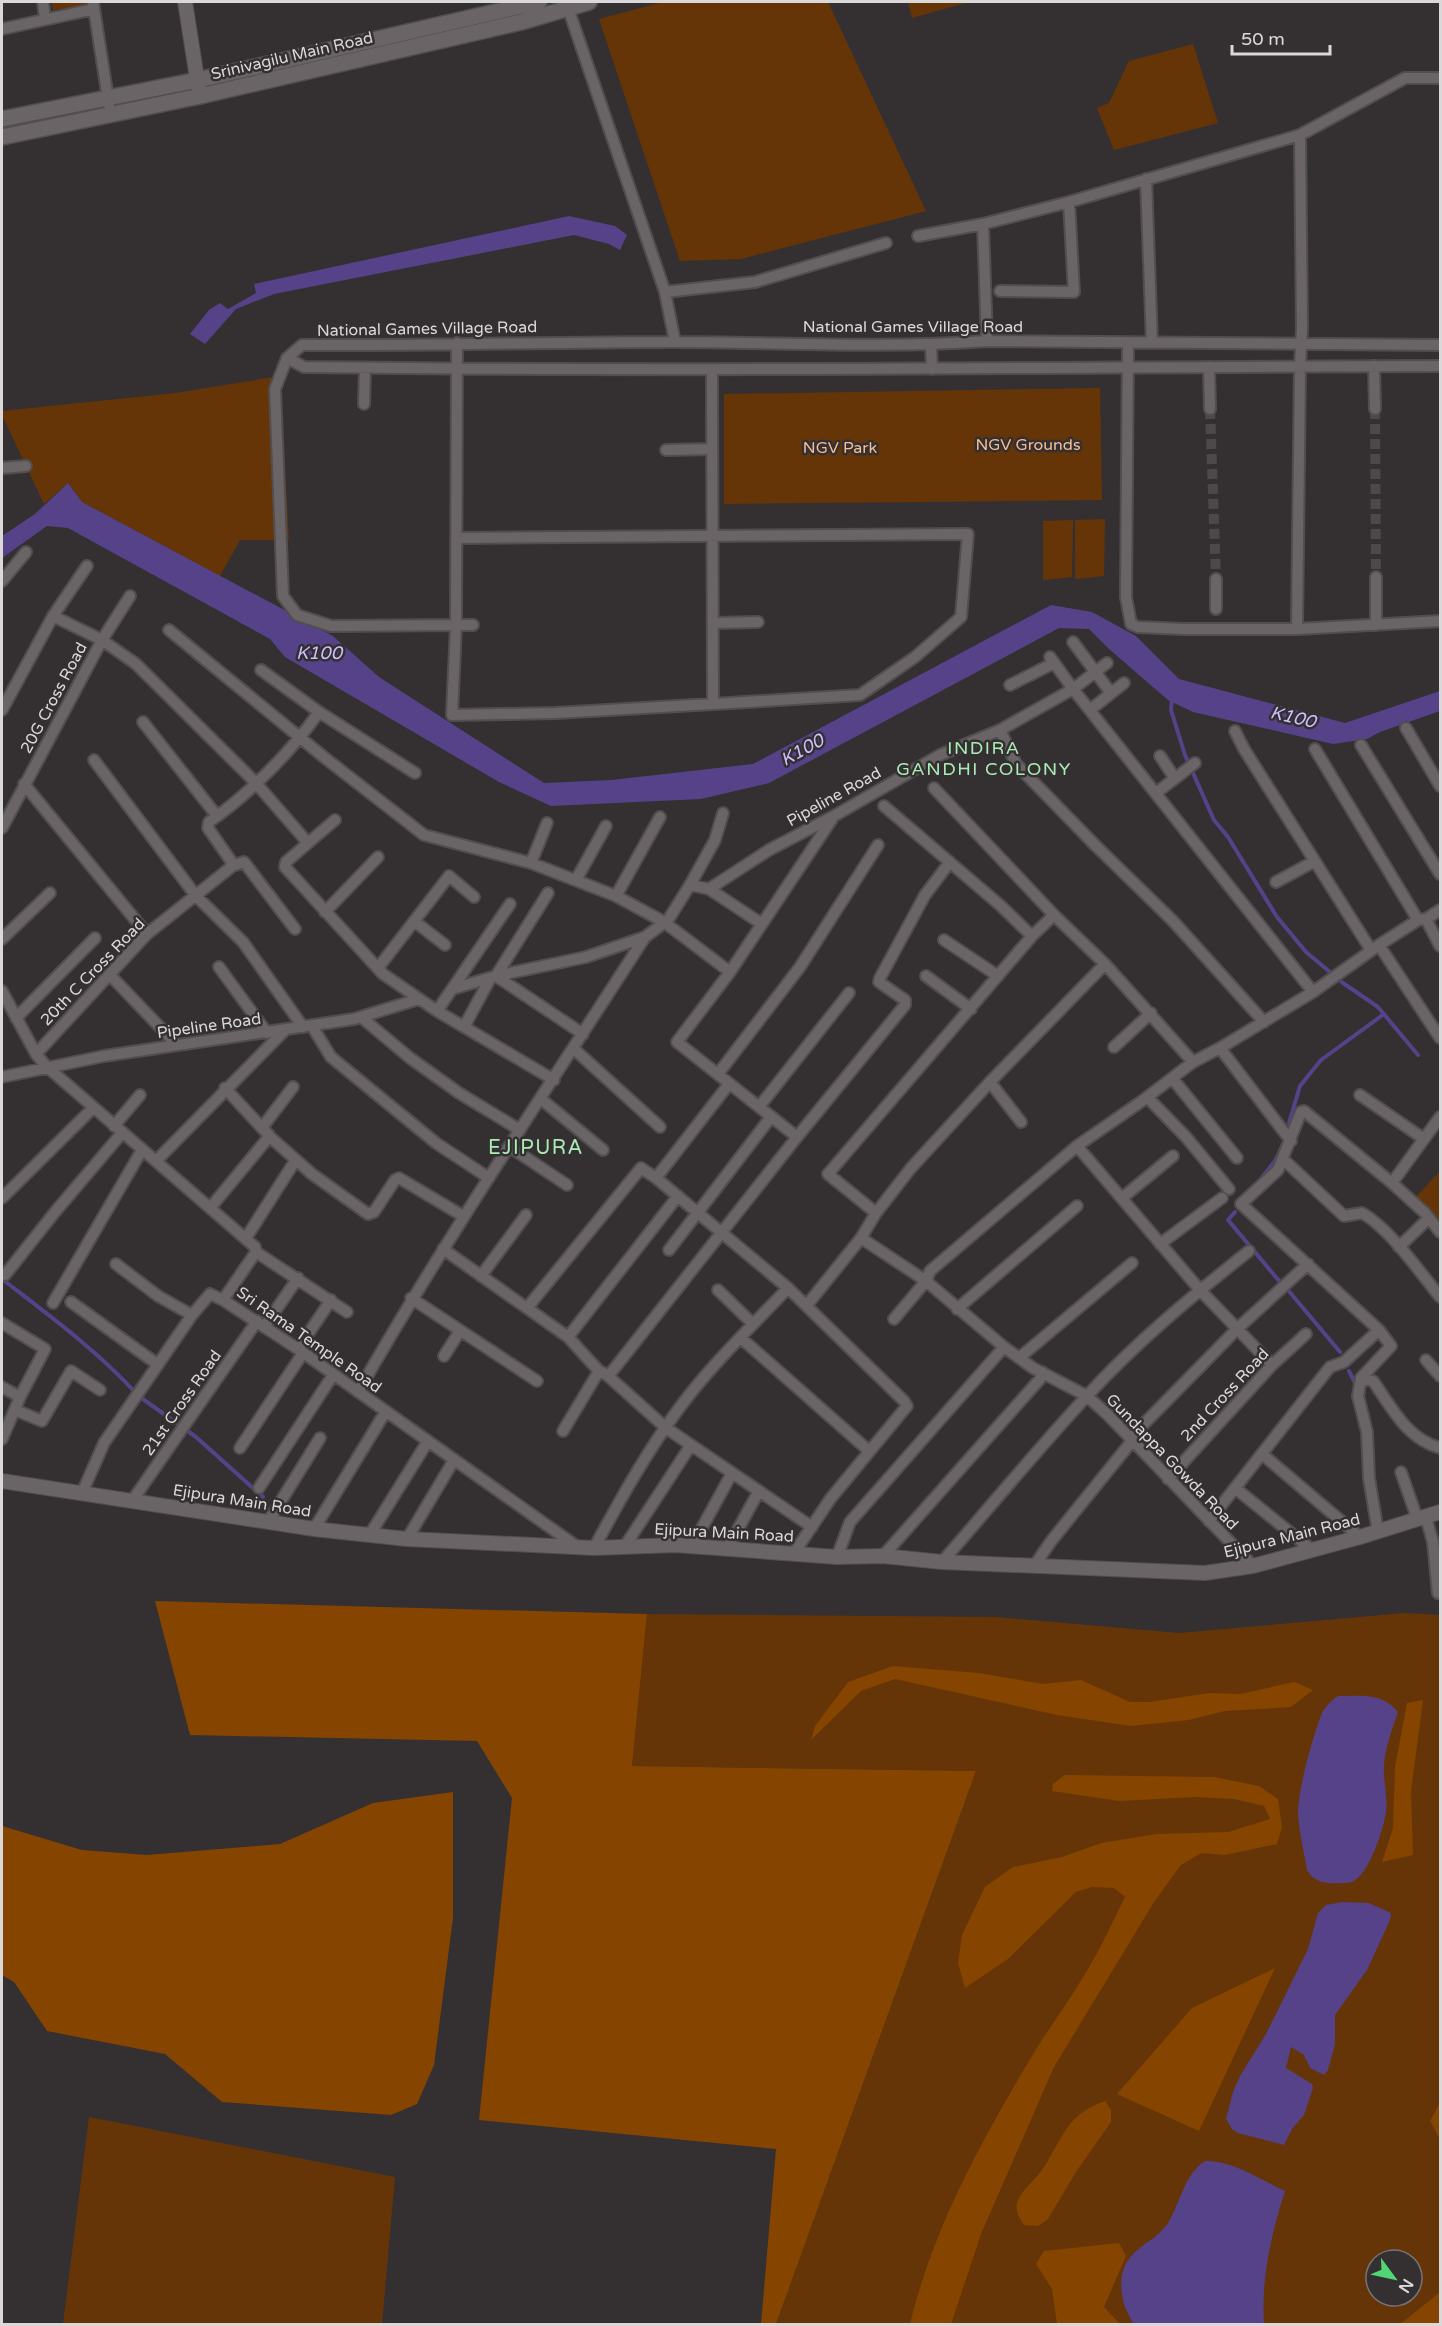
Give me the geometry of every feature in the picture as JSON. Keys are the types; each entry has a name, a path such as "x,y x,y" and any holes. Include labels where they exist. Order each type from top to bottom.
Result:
{"main road":[{"name":"Srinivagilu Main Road","path":"2,119 198,80 538,2"},
{"name":"Srinivagilu Main Road","path":"2,137 200,96 521,22 567,5 586,2"}],"street":[{"path":"43,2 45,20"},
{"path":"185,2 200,96"},
{"path":"2,28 45,20 93,5 111,114"},
{"path":"567,5 665,292 675,342"},
{"path":"918,236 983,224 1069,202 1300,135 1405,78 1440,78"},
{"path":"1298,629 1301,344 1300,135"},
{"path":"1146,179 1152,343"},
{"path":"1000,291 1074,292 1069,202"},
{"path":"983,224 987,341"},
{"path":"665,292 755,282 886,243"},
{"name":"National Games Village Road","path":"287,358 302,345 675,342 931,345 987,341 1440,345"},
{"path":"1128,343 1126,597 1131,624 1138,627 1183,629 1298,629 1440,621"},
{"path":"456,538 968,534 961,617 915,657 860,696 555,713 452,715 456,625 456,538 457,344"},
{"path":"931,345 932,369"},
{"path":"473,625 331,626 297,615 283,596 275,389 287,358 304,367 712,371 1440,366"},
{"path":"1374,366 1375,409"},
{"path":"1209,367 1210,409"},
{"path":"364,404 365,368"},
{"path":"712,371 713,704"},
{"path":"666,450 712,449"},
{"path":"2,468 26,466"},
{"path":"2,581 26,552"},
{"path":"2,710 52,616 87,566"},
{"path":"1376,577 1376,625"},
{"path":"1216,579 1216,609"},
{"path":"52,616 102,640 130,597"},
{"path":"713,623 758,622"},
{"path":"169,630 424,835 531,863 616,896 664,922 730,972"},
{"name":"20G Cross Road","path":"2,828 102,640 136,664 255,782 308,843"},
{"path":"1073,642 1111,693"},
{"path":"1010,685 1052,660 1313,992"},
{"name":"Pipeline Road","path":"709,888 769,850 834,816 940,755 1000,730 1073,688 1107,663"},
{"path":"261,670 319,712 415,773"},
{"path":"1090,710 1124,683"},
{"path":"295,929 244,862 232,866 208,828 209,822 301,738 319,712"},
{"path":"143,722 217,816"},
{"path":"1406,728 1440,786"},
{"path":"1000,730 1016,764 1173,921 1264,1022"},
{"path":"1234,731 1315,861 1440,1038"},
{"path":"1361,745 1440,874"},
{"path":"1315,749 1440,946"},
{"path":"1160,756 1174,777"},
{"path":"94,760 196,896 243,942 331,1057 436,1143 489,1178"},
{"path":"1156,793 1195,763"},
{"path":"24,784 147,934"},
{"path":"934,788 1054,915 1105,964 1151,1013 1192,1062"},
{"path":"884,806 1032,936"},
{"path":"358,1392 411,1298 645,938 668,921 715,840 723,813"},
{"path":"797,1137 677,1042 730,972 834,816"},
{"path":"616,896 660,817"},
{"path":"335,820 286,862 285,867 378,968 437,1011 465,1025 554,1080"},
{"path":"531,863 547,824"},
{"path":"576,880 606,826"},
{"path":"718,1074 800,967 878,845"},
{"path":"325,912 378,857"},
{"path":"1276,882 1315,861"},
{"path":"562,1431 603,1373 721,1233 905,1005 905,1000 879,982 880,978 925,895 950,862"},
{"name":"20th C Cross Road","path":"36,1054 147,934 232,866"},
{"path":"378,968 449,876 474,897"},
{"path":"690,885 709,888 762,924"},
{"path":"2,939 50,893"},
{"path":"465,1025 493,977 548,893"},
{"path":"437,1011 510,904"},
{"path":"894,1318 926,1281 930,1271 1077,1146 1192,1062 1220,1048 1313,992 1375,947 1440,910"},
{"path":"876,1213 828,1174 1032,936 1054,915"},
{"path":"414,921 445,945"},
{"path":"16,1017 95,938"},
{"path":"452,989 493,977 586,957 645,938"},
{"path":"944,940 998,976"},
{"path":"807,1305 861,1238 876,1213 911,1168 990,1082 1105,964"},
{"path":"219,967 267,1032"},
{"path":"110,975 177,1045"},
{"path":"926,976 971,1009"},
{"path":"493,977 583,1034"},
{"path":"2,991 36,1054 46,1066 118,1130 211,1207 246,1238 257,1249 256,1252 347,1312"},
{"path":"759,1107 849,993"},
{"name":"Pipeline Road","path":"6,1076 46,1066 362,1017 419,999"},
{"path":"1114,1047 1151,1013"},
{"path":"362,1017 411,1058 459,1093 519,1130"},
{"path":"156,1161 225,1088 285,1030"},
{"path":"1220,1048 1291,1141"},
{"path":"574,1050 660,1127"},
{"path":"2,1084 6,1076"},
{"path":"1172,1078 1237,1158"},
{"path":"990,1082 1021,1122"},
{"path":"656,1178 729,1084"},
{"path":"266,1132 264,1125 293,1087"},
{"path":"225,1088 295,1161 368,1214 374,1212 395,1180 399,1178 463,1216"},
{"path":"5,1275 118,1130 140,1095"},
{"path":"1360,1095 1424,1139"},
{"path":"1147,1097 1186,1137 1232,1197 1379,1330 1391,1347 1361,1378 1358,1396 1367,1432 1369,1478 1378,1532"},
{"path":"541,1099 603,1150"},
{"path":"2,1198 93,1108"},
{"path":"1160,1244 1278,1170 1301,1112 1306,1112 1392,1184 1429,1218 1440,1232"},
{"path":"669,1250 771,1117"},
{"path":"1392,1184 1440,1117"},
{"path":"211,1207 266,1132"},
{"path":"1077,1146 1200,1290 1272,1365"},
{"path":"510,1147 567,1185"},
{"path":"53,1303 142,1150"},
{"path":"1122,1198 1173,1156"},
{"path":"1283,1159 1344,1216 1362,1212 1370,1217 1399,1247 1440,1297"},
{"path":"246,1238 295,1161"},
{"path":"527,1308 638,1169 643,1168 807,1305 907,1406 868,1450 831,1498 794,1553"},
{"path":"568,1337 678,1196"},
{"path":"957,1308 1077,1206"},
{"path":"481,1276 526,1215"},
{"path":"1399,1247 1429,1218"},
{"name":"Gundappa Gowda Road","path":"861,1238 926,1281 1019,1358 1086,1396 1108,1415 1253,1566"},
{"path":"443,1249 568,1337 603,1373 666,1428 812,1527"},
{"path":"942,1562 1086,1396 1200,1290 1249,1251"},
{"name":"Sri Rama Temple Road","path":"256,1252 223,1300 300,1351 579,1548"},
{"path":"1019,1358 1132,1263"},
{"path":"116,1264 158,1296 192,1315"},
{"path":"1034,1566 1052,1540 1132,1442 1135,1433 1237,1329 1308,1264"},
{"name":"21st Cross Road","path":"132,1501 186,1423 298,1278"},
{"path":"594,1548 624,1494 690,1394 788,1288"},
{"path":"718,1290 753,1324"},
{"path":"82,1493 104,1443 192,1315 210,1294 223,1300"},
{"path":"411,1298 537,1380"},
{"path":"240,1448 330,1300"},
{"path":"71,1302 158,1364"},
{"path":"2,1323 45,1348 2,1438"},
{"path":"1209,1521 1330,1367 1344,1362 1379,1330"},
{"path":"444,1356 460,1331"},
{"name":"2nd Cross Road","path":"1168,1479 1272,1365 1306,1334"},
{"path":"741,1338 868,1450"},
{"path":"837,1557 850,1522 1004,1347"},
{"path":"1426,1360 1440,1376"},
{"path":"15,1410 42,1421 71,1371 100,1390"},
{"path":"883,1556 1040,1379 1042,1372"},
{"path":"259,1488 333,1375"},
{"path":"1361,1378 1373,1381 1410,1432 1425,1444 1440,1448"},
{"path":"2,1387 20,1397"},
{"path":"314,1529 386,1411"},
{"path":"268,1522 320,1438"},
{"path":"369,1536 428,1441"},
{"path":"625,1546 691,1445"},
{"path":"1262,1454 1360,1537"},
{"path":"407,1539 454,1460"},
{"path":"1401,1472 1433,1542 1438,1593"},
{"path":"692,1546 732,1473"},
{"name":"Ejipura Main Road","path":"2,1480 314,1529 407,1539 579,1548 692,1546 837,1557 883,1556 942,1562 1205,1573 1253,1566 1378,1532 1440,1512"},
{"path":"1235,1488 1312,1550"},
{"path":"727,1549 759,1491"}],"green space":[{"path":"52,2 87,2 87,6 53,10"},
{"path":"663,2 828,2 926,211 741,259 680,261 599,19"},
{"path":"908,2 969,2 912,18"},
{"path":"1193,44 1218,123 1114,150 1097,108 1109,103 1129,61"},
{"path":"280,376 289,540 240,540 220,576 82,502 68,483 44,504 2,415 2,411 176,393"},
{"name":"NGV Park","path":"1100,388 1102,500 724,504 724,394"},
{"path":"1105,519 1104,576 1075,579 1075,520"},
{"path":"1073,520 1072,577 1043,580 1043,521"},
{"path":"1440,1171 1440,1228 1415,1198"},
{"path":"1404,1613 1440,1615 1440,2102 1430,2121 1440,2140 1440,2292 1424,2305 1424,2248 1364,2248 1364,2308 1420,2308 1400,2324 776,2324 976,1771 632,1766 647,1614 995,1617 1179,1633"},
{"path":"89,2117 395,2177 382,2324 63,2324"}],"shaded area":[{"path":"155,1601 647,1614 632,1766 976,1771 776,2324 761,2324 776,2149 479,2120 512,1798 477,1741 190,1735"},
{"path":"893,1666 979,1673 1043,1684 1081,1680 1130,1702 1149,1702 1210,1693 1240,1694 1294,1682 1313,1690 1291,1707 1225,1711 1189,1720 1131,1726 1057,1715 895,1679 861,1691 811,1740 815,1726 848,1682"},
{"path":"1423,1700 1411,1791 1413,1855 1382,1862 1393,1828 1395,1767 1407,1703"},
{"path":"1065,1775 1214,1777 1259,1786 1278,1799 1282,1827 1277,1844 1225,1855 1201,1853 1181,1865 1154,1902 1054,2067 981,2234 951,2324 910,2324 932,2252 962,2183 1035,2051 1090,1965 1125,1897 1114,1888 1092,1887 1076,1892 1008,1959 965,1988 958,1963 962,1935 985,1887 1013,1867 1062,1857 1101,1843 1157,1834 1228,1832 1270,1819 1264,1806 1234,1799 1195,1797 1119,1801 1052,1791 1053,1784"},
{"path":"453,1792 453,1918 434,2065 417,2104 391,2115 222,2102 165,2054 47,2031 14,1982 2,1975 2,1826 82,1850 147,1855 280,1844 373,1803"},
{"path":"1275,1968 1199,2131 1117,2094 1192,2008"},
{"path":"1105,2101 1111,2110 1111,2122 1076,2172 1048,2219 1038,2226 1024,2225 1017,2210 1020,2196 1041,2171 1074,2120"},
{"path":"1440,2102 1440,2140 1430,2121"},
{"path":"1119,2243 1126,2256 1104,2307 1120,2324 1057,2324 1052,2289 1036,2264 1044,2251"},
{"path":"1440,2292 1440,2324 1400,2324 1420,2308 1424,2308 1424,2305"}],"water":[{"path":"569,216 615,226 627,235 620,250 609,244 574,235 274,294 236,309 205,344 190,334 209,310 220,303 228,309 256,293 254,284"},
{"name":"K100","path":"68,483 82,502 333,636 379,677 544,783 611,780 753,764 1051,605 1092,612 1136,636 1179,679 1345,723 1440,691 1440,711 1380,732 1367,739 1333,744 1193,712 1168,700 1089,629 1059,628 769,783 701,799 551,806 499,782 285,657 270,639 68,528 47,526 2,558 2,536 35,514"},
{"path":"1338,1696 1371,1696 1385,1701 1398,1712 1385,1759 1386,1813 1374,1851 1358,1878 1352,1882 1329,1883 1316,1880 1307,1870 1298,1814 1303,1777 1318,1723 1325,1708"},
{"path":"1342,1902 1369,1903 1391,1913 1367,1970 1335,2015 1335,2044 1328,2070 1324,2075 1310,2068 1304,2055 1291,2047 1286,2068 1312,2084 1313,2088 1304,2115 1292,2129 1284,2145 1238,2133 1232,2129 1226,2119 1240,2076 1266,2034 1308,1949 1318,1913 1326,1905"},
{"path":"1205,2161 1236,2167 1285,2191 1268,2257 1264,2290 1264,2324 1134,2324 1125,2307 1121,2288 1124,2269 1134,2253 1156,2236 1168,2223 1187,2182"}],"waterway":[{"path":"1172,699 1171,710 1185,755 1214,820 1228,837 1277,917 1306,952 1343,983 1378,1007 1418,1055"},
{"path":"1289,1123 1300,1086 1321,1060 1384,1014"},
{"path":"1260,1180 1275,1161 1283,1144"},
{"path":"1235,1212 1228,1220 1280,1282"},
{"path":"2,1279 53,1318 133,1390"},
{"path":"1288,1290 1340,1352"},
{"path":"1349,1371 1356,1385"},
{"path":"140,1397 196,1437 263,1497"}],"tunnel":[{"path":"1210,409 1216,579"},
{"path":"1375,409 1376,577"}],"district":[{"name":"INDIRA GANDHI COLONY","path":"984,758"},
{"name":"EJIPURA","path":"536,1148"}],"park label":[{"name":"NGV Grounds","path":"1028,445"}]}
